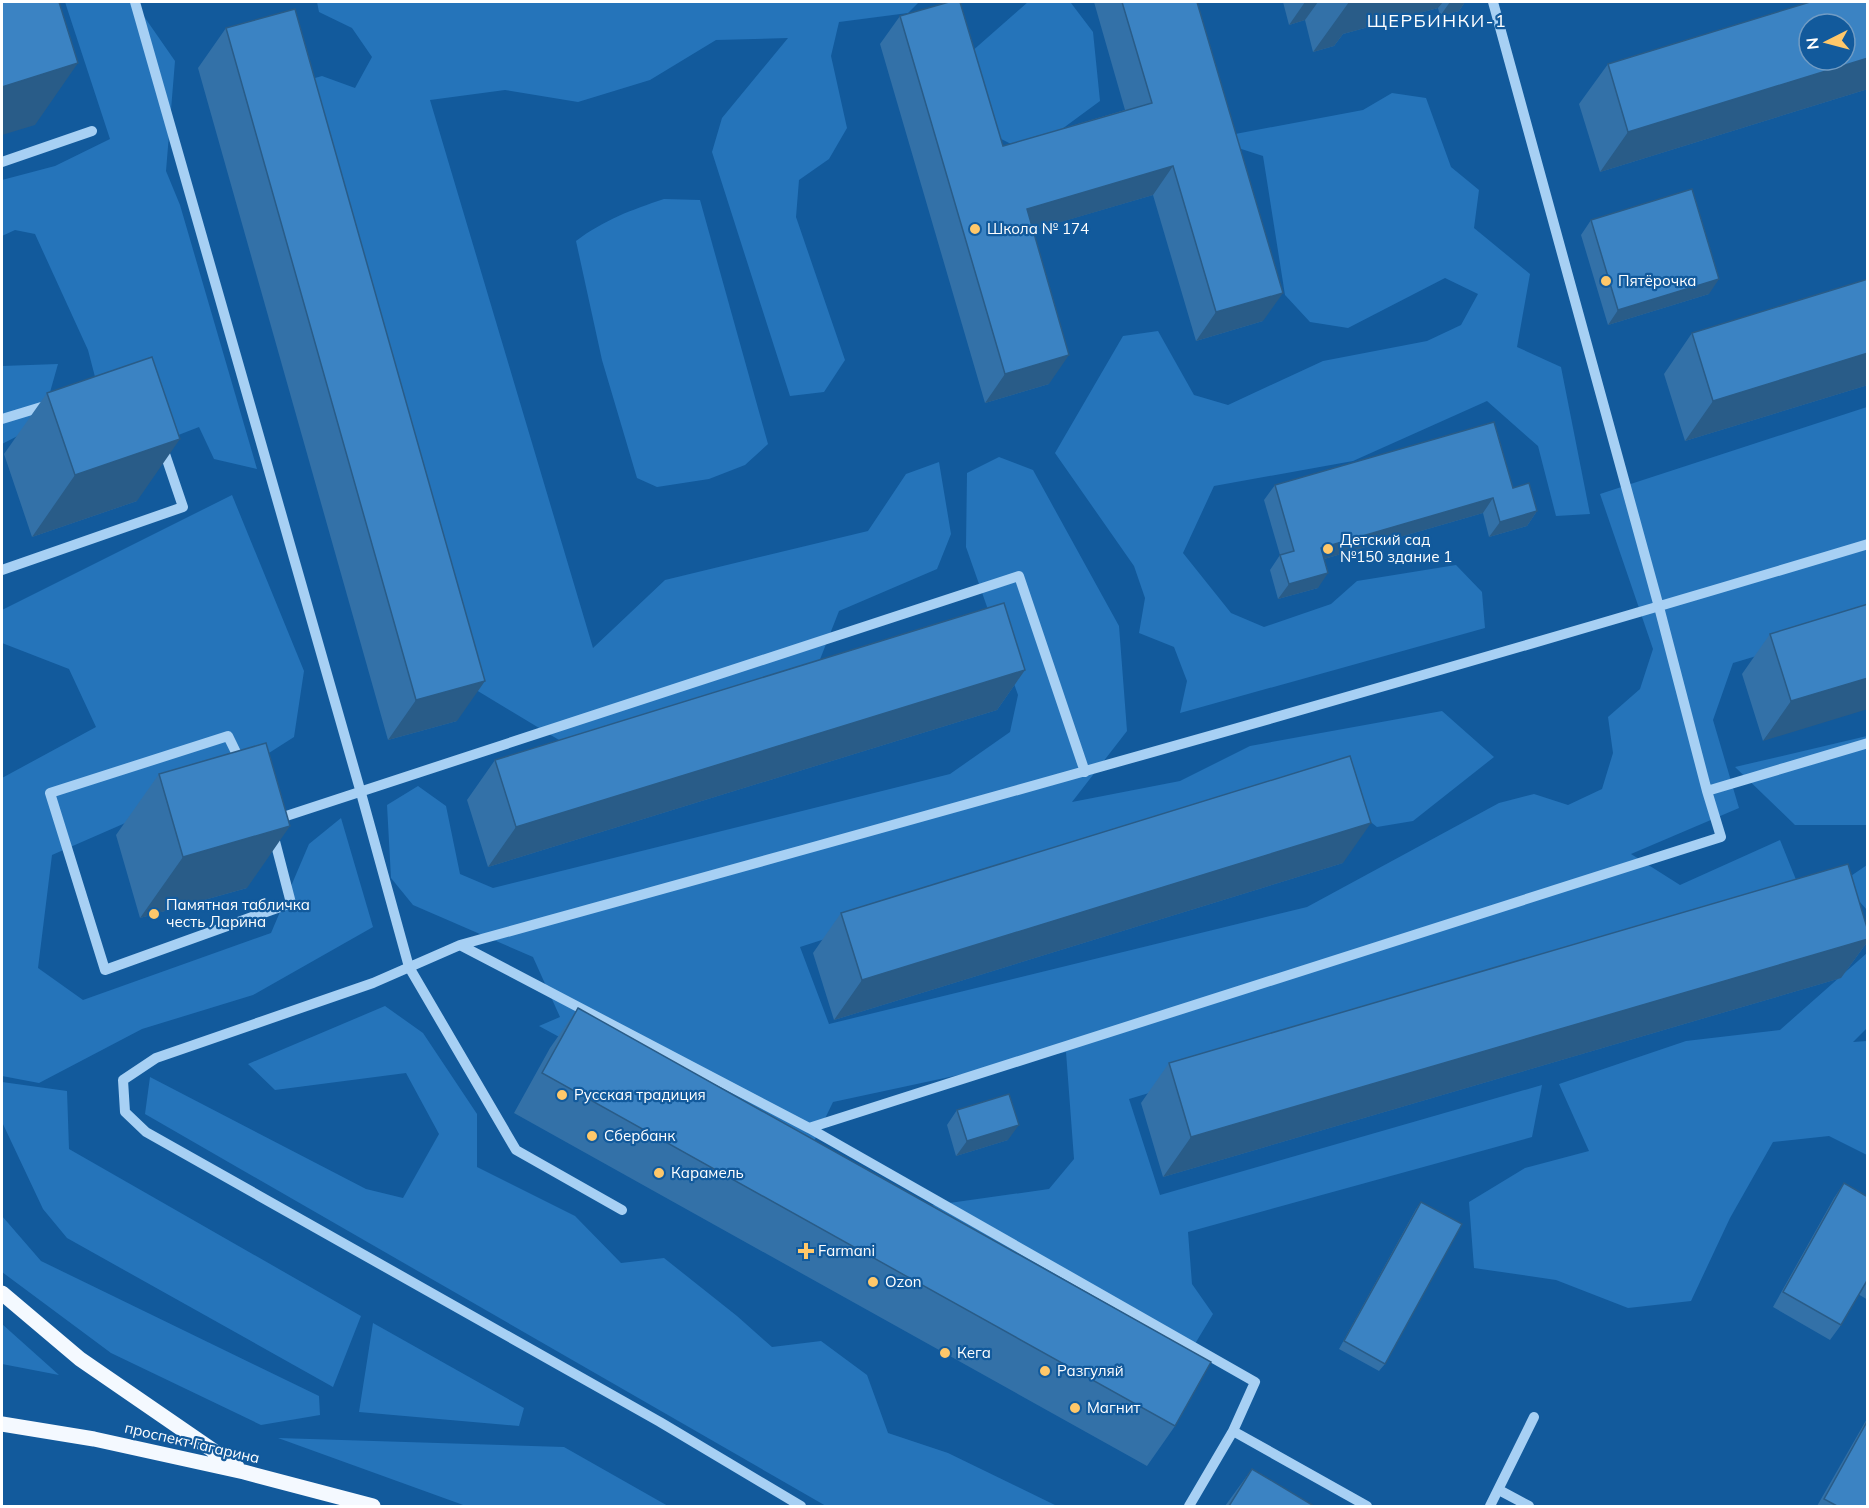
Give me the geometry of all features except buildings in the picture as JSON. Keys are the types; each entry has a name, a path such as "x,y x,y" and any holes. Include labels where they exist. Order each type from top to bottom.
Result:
{"main road":[{"path":"2,1293 80,1359 244,1472"},
{"name":"проспект Гагарина","path":"2,1424 94,1439 244,1472 373,1506"}],"street":[{"path":"135,2 362,793 409,967 516,1150 622,1210"},
{"path":"809,1128 1721,837 1493,2"},
{"path":"2,162 92,131"},
{"path":"2,419 55,403"},
{"path":"2,570 183,507 158,432"},
{"path":"801,1506 660,1422 146,1132 125,1112 123,1080 156,1058 373,983 460,945 1085,772 1659,607 1868,544"},
{"path":"270,822 1019,576 1085,772"},
{"path":"228,736 270,822 291,903 105,969 50,793 228,736"},
{"path":"1707,791 1868,743"},
{"path":"460,945 809,1128 1255,1382 1233,1431 1189,1506"},
{"path":"1490,1506 1534,1417"},
{"path":"1233,1431 1367,1506"},
{"path":"1499,1490 1529,1506"}],"shaded area":[{"path":"65,2 134,2 175,61 166,171 180,205 257,469 214,459 199,427 145,448 100,396 88,350 35,234 15,230 2,236 2,180 55,166 110,139"},
{"path":"317,2 919,2 908,13 839,22 831,56 847,128 829,159 799,180 796,217 845,360 824,392 790,396 712,152 722,118 788,38 716,40 650,80 578,102 505,90 430,100 593,648 665,580 868,531 906,474 939,462 951,534 937,569 839,611 819,662 574,749 453,676 290,85 322,76 355,88 372,57 352,28 319,12"},
{"path":"1028,2 1071,3 1093,32 1100,101 1047,140 1011,144 980,128 962,60"},
{"path":"1392,93 1426,98 1451,167 1479,190 1474,228 1530,274 1517,347 1561,367 1590,514 1556,516 1538,446 1487,401 1353,461 1214,486 1183,553 1231,613 1264,627 1331,604 1357,581 1456,565 1482,592 1485,628 1180,713 1187,681 1174,647 1139,633 1145,598 1134,566 1055,453 1123,336 1158,331 1194,395 1228,405 1323,361 1427,341 1461,325 1478,294 1445,278 1348,328 1310,322 1285,295 1263,156 1229,145 1230,135 1363,110"},
{"path":"664,199 700,200 768,444 745,465 709,479 657,487 637,478 602,360 576,241 618,216"},
{"path":"58,364 41,424 2,444 2,366"},
{"path":"1867,407 1867,623 1733,663 1713,720 1739,808 1631,854 1680,885 1780,840 1803,897 1129,1099 1160,1195 1542,1085 1532,1137 1188,1232 1192,1284 1213,1314 1175,1377 928,1206 1049,1189 1074,1159 1066,1052 833,1102 801,1168 539,1026 560,1017 533,957 413,905 391,878 387,805 418,786 446,806 460,874 493,888 950,774 1010,732 1018,695 966,547 967,473 999,457 1033,470 1119,626 1127,731 1072,802 1180,781 1250,746 1442,711 1494,757 1413,821 1377,827 1318,780 800,947 829,1024 1307,907 1499,803 1534,794 1568,805 1602,789 1613,753 1608,717 1640,689 1653,649 1600,494"},
{"path":"232,495 304,671 294,737 233,776 52,855 38,968 83,1000 271,933 309,844 341,818 373,927 253,995 142,1029 39,1083 2,1076 2,778 96,727 69,669 2,643 2,610"},
{"path":"1867,736 1867,825 1795,825 1735,767"},
{"path":"1867,865 1867,910 1842,882"},
{"path":"1867,953 1867,1028 1853,1042 1867,1041 1867,1155 1829,1136 1773,1142 1730,1218 1691,1301 1628,1308 1556,1280 1474,1268 1469,1202 1525,1168 1589,1151 1559,1084 1686,1041 1780,1030"},
{"path":"385,1006 423,1033 477,1114 477,1167 575,1216 621,1263 664,1258 772,1347 821,1341 867,1375 888,1433 948,1453 1057,1506 826,1506 145,1114 150,1077 366,1189 403,1198 439,1134 406,1073 275,1090 248,1064"},
{"path":"2,1082 67,1091 69,1149 361,1316 333,1387 67,1238 43,1209 2,1122"},
{"path":"2,1216 41,1261 319,1396 320,1415 261,1425 111,1353 2,1272"},
{"path":"373,1323 524,1408 519,1426 359,1412"},
{"path":"2,1324 59,1375 2,1364"},
{"path":"278,1438 564,1447 668,1506 466,1506"}],"place":[{"name":"Школа № 174","path":"975,229"},
{"name":"Пятёрочка","path":"1606,281"},
{"name":"Детский сад №150 здание 1","path":"1328,549"},
{"name":"Памятная табличка честь Ларина","path":"154,914"},
{"name":"Русская традиция","path":"562,1095"},
{"name":"Сбербанк","path":"592,1136"},
{"name":"Карамель","path":"659,1173"},
{"name":"Farmani","path":"806,1251"},
{"name":"Ozon","path":"873,1282"},
{"name":"Кега","path":"945,1353"},
{"name":"Разгуляй","path":"1045,1371"},
{"name":"Магнит","path":"1075,1408"}],"district":[{"name":"ЩЕРБИНКИ-1","path":"1437,21"}]}
